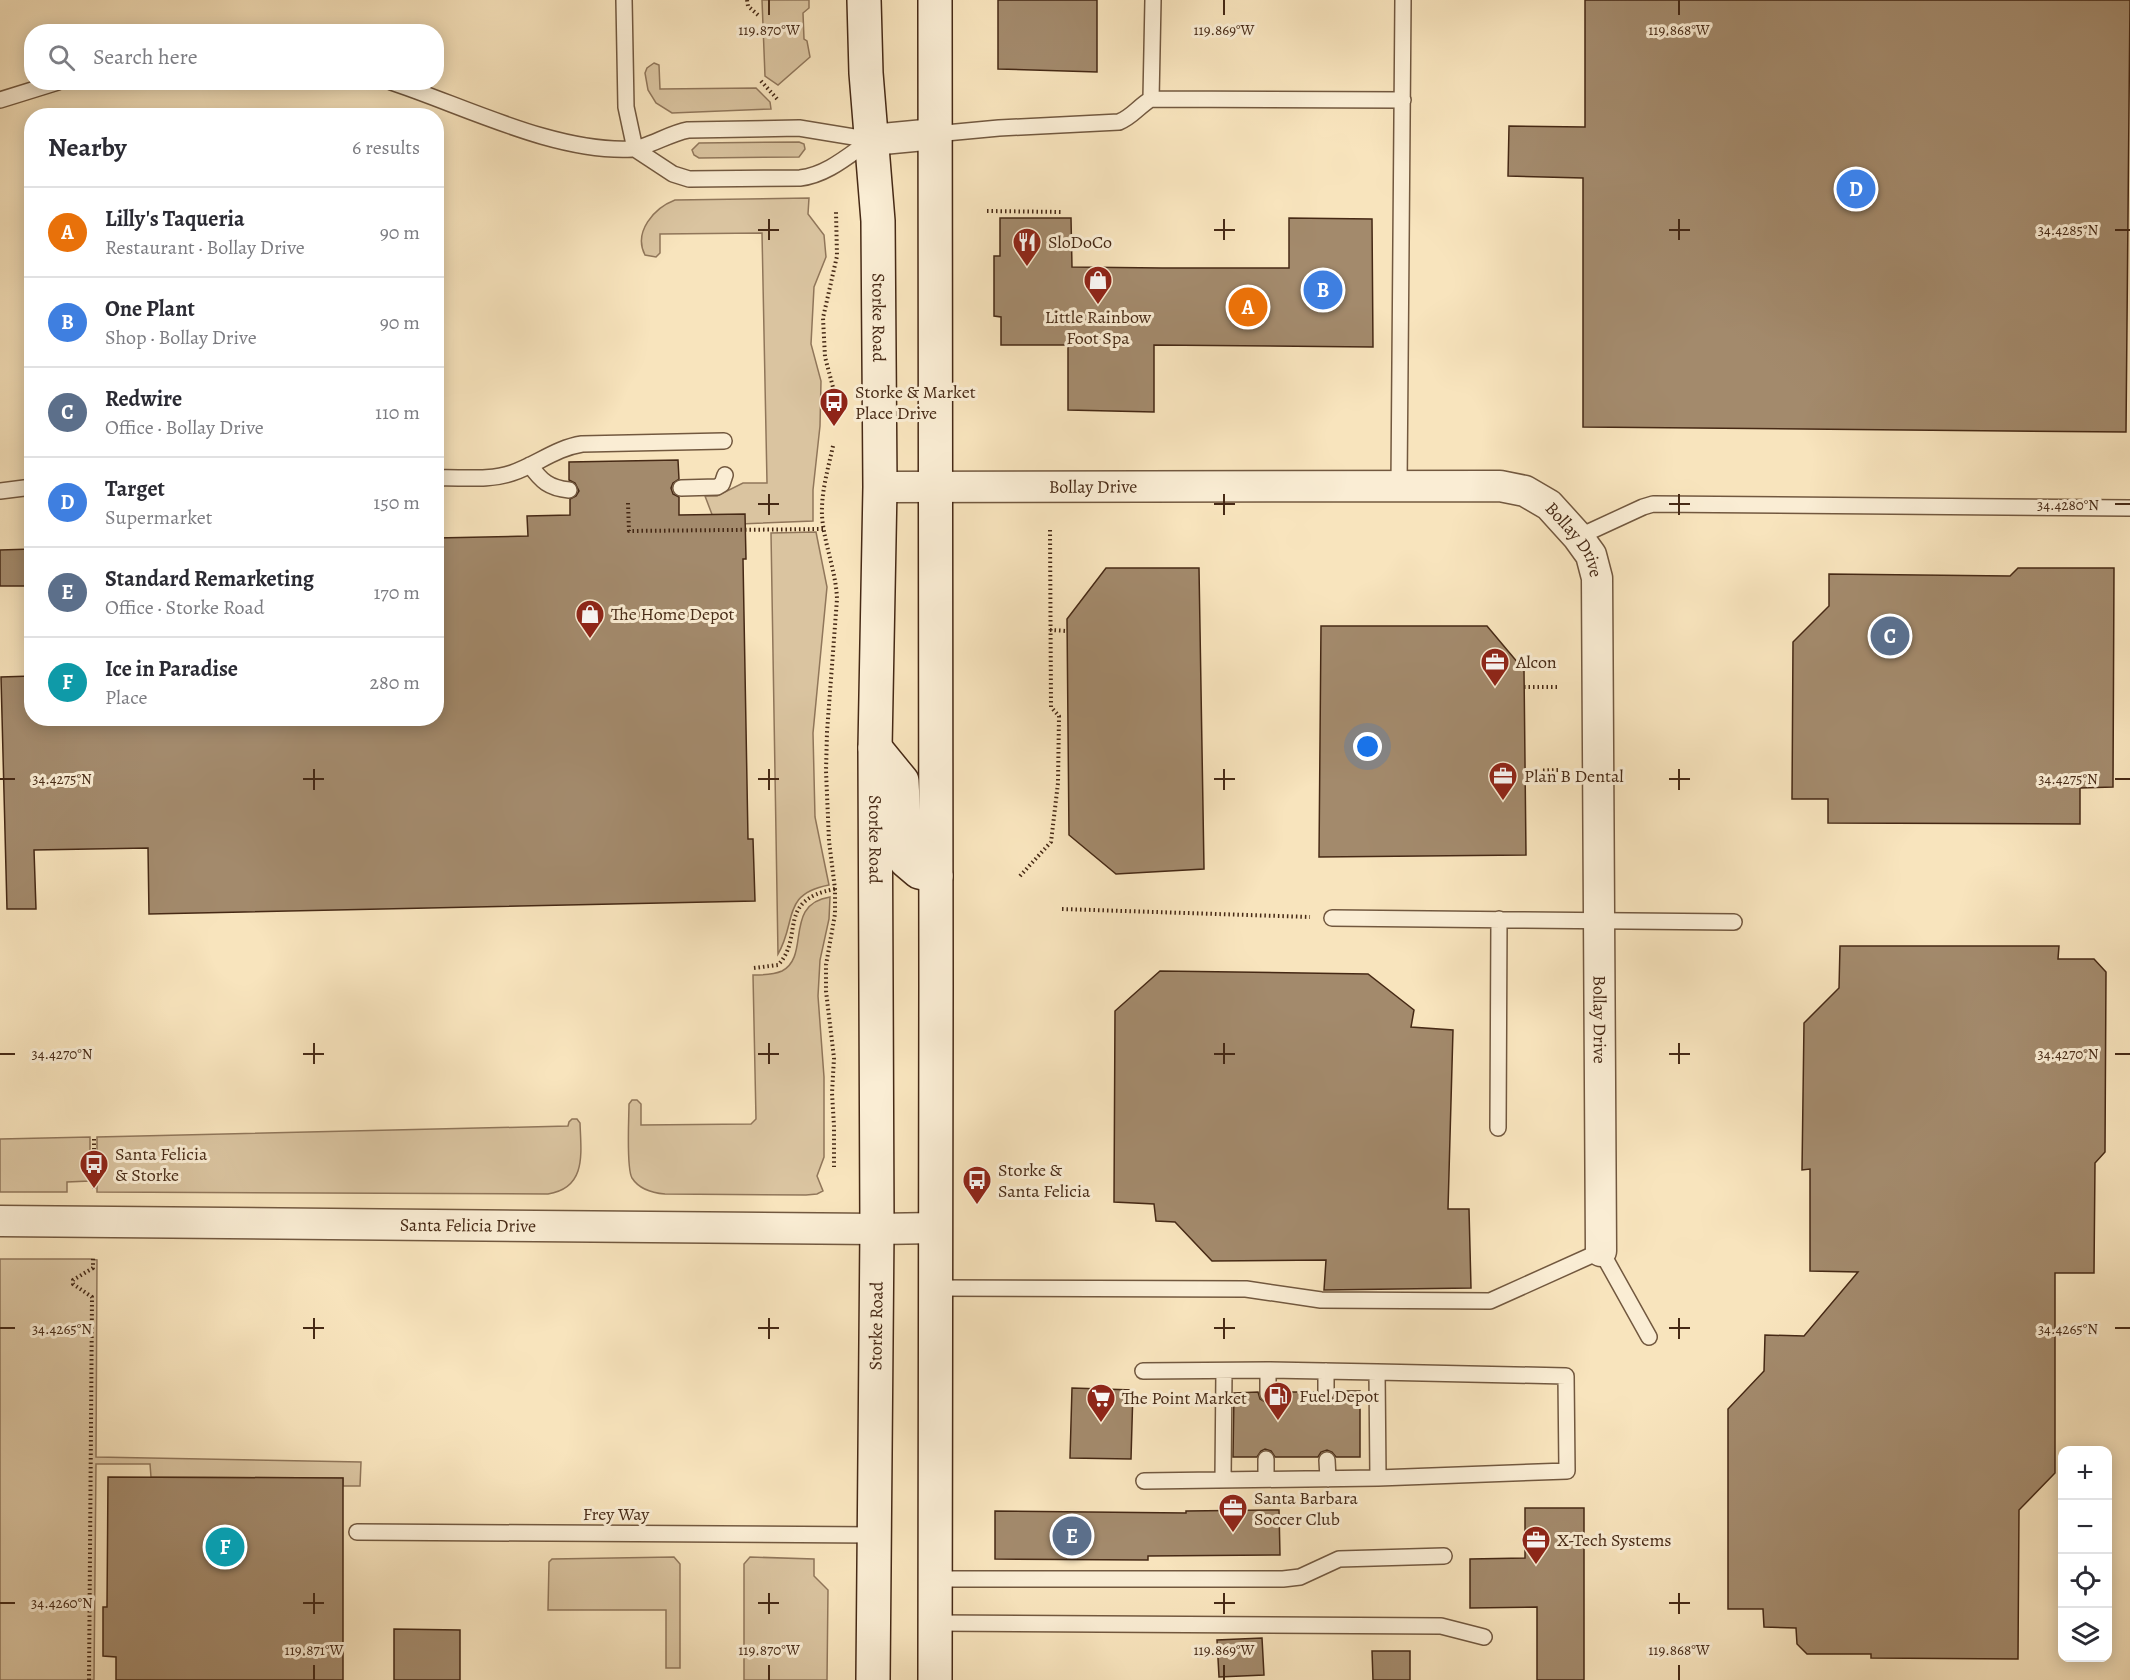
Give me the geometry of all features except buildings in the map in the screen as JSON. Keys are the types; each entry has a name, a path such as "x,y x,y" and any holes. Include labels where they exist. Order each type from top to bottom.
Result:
{"main road":[{"name":"Storke Road","path":"864,0 866,73 878,222 880,487 875,748 877,1229 873,1680"},
{"path":"935,0 935,1680"},
{"path":"875,748 902,781 906,861 919,872 936,876"}],"street":[{"path":"872,140 935,134"},
{"name":"Bollay Drive","path":"880,487 1500,486 1525,491 1549,506 1578,537 1591,555 1597,578 1601,1251"},
{"name":"Santa Felicia Drive","path":"0,1221 936,1228"}],"lane":[{"path":"624,0 626,107 635,149 673,174 689,179 812,176 823,172 872,140"},
{"path":"1151,99 1153,0"},
{"path":"1399,486 1403,0"},
{"path":"0,100 32,90"},
{"path":"413,90 527,132 592,146 635,149 674,132 688,130 798,128 872,140"},
{"path":"935,134 999,128 1119,122 1128,118 1142,104 1151,99 1402,100"},
{"path":"444,477 508,474 560,449 582,444 724,441"},
{"path":"530,465 545,483 569,490"},
{"path":"681,488 717,487 722,483 725,475"},
{"path":"0,491 24,488"},
{"path":"1578,537 1653,504 2130,508"},
{"path":"1332,918 1734,922"},
{"path":"1498,1128 1499,919"},
{"path":"936,1288 1245,1289 1321,1300 1490,1301 1601,1251 1649,1337"},
{"path":"1268,1370 1268,1394"},
{"path":"1143,1371 1268,1370 1566,1376 1567,1459 1567,1471 1377,1478 1144,1481"},
{"path":"1223,1479 1224,1371"},
{"path":"1326,1371 1326,1393"},
{"path":"1377,1372 1377,1478"},
{"path":"1266,1459 1266,1479"},
{"path":"1328,1460 1328,1479"},
{"name":"Frey Way","path":"357,1532 874,1535"},
{"path":"935,1580 1283,1580 1300,1577 1339,1559 1444,1556"},
{"path":"935,1623 1441,1626 1484,1637"}],"path":[{"path":"747,0 747,6 758,15"},
{"path":"761,81 778,100"},
{"path":"987,211 1062,212"},
{"path":"834,391 825,357 823,318 837,256 836,212"},
{"path":"833,446 822,502 824,529 836,582 837,599 826,771 829,841 835,890 835,914 826,965 826,991 834,1058 832,1093 834,1167"},
{"path":"628,503 629,531 824,529"},
{"path":"1020,876 1051,842 1058,783 1059,716 1051,707 1050,528"},
{"path":"1050,630 1067,631"},
{"path":"1524,687 1560,687"},
{"path":"1525,771 1560,770"},
{"path":"754,968 778,965 788,950 794,920 799,909 819,892 835,890"},
{"path":"1062,909 1332,918"},
{"path":"94,1139 94,1189"},
{"path":"89,1680 92,1297 73,1284 73,1280 93,1268 93,1257"}],"shaded area":[{"path":"762,0 809,0 809,8 803,13 804,39 807,41 810,57 778,85 765,76"},
{"path":"654,63 659,65 660,89 756,88 770,102 771,109 672,113 656,103 648,90 645,73 647,68"},
{"path":"799,142 804,144 805,149 799,157 699,158 692,150 699,143"},
{"path":"809,198 808,214 824,235 826,257 814,287 811,344 821,381 813,521 716,525 705,496 717,496 743,483 767,483 762,233 660,234 660,253 656,257 645,255 642,246 644,230 653,215 675,200"},
{"path":"816,532 827,587 813,733 815,817 829,885 814,889 803,895 797,902 778,954 771,533"},
{"path":"830,897 829,919 820,960 818,996 824,1077 824,1157 817,1176 823,1191 806,1195 665,1194 642,1188 630,1173 629,1104 632,1100 637,1100 641,1104 641,1125 751,1124 756,1119 753,975 779,972 790,964 795,954 802,920 807,909 816,902"},
{"path":"572,1119 577,1119 580,1123 579,1168 570,1185 548,1194 97,1192 97,1137 568,1126"},
{"path":"90,1137 90,1181 67,1182 67,1192 0,1192 0,1139"},
{"path":"0,1259 97,1260 96,1457 361,1462 360,1486 343,1486 343,1478 151,1477 150,1464 96,1464 94,1680 0,1680"},
{"path":"674,1557 680,1564 680,1668 666,1668 666,1610 548,1610 549,1562 552,1559"},
{"path":"750,1557 814,1559 814,1576 828,1590 827,1680 744,1680 744,1564"}],"place":[{"name":"Target","path":"1856,189"},
{"name":"SloDoCo","path":"1027,268"},
{"name":"One Plant","path":"1323,290"},
{"name":"Little Rainbow Foot Spa","path":"1098,306"},
{"name":"Lilly's Taqueria","path":"1248,307"},
{"name":"Storke & Market Place Drive","path":"834,428"},
{"name":"Redwire","path":"1890,636"},
{"name":"The Home Depot","path":"590,640"},
{"name":"Alcon","path":"1495,688"},
{"name":"Plan B Dental","path":"1503,802"},
{"name":"Santa Felicia & Storke","path":"94,1190"},
{"name":"Storke & Santa Felicia","path":"977,1206"},
{"name":"Fuel Depot","path":"1278,1422"},
{"name":"The Point Market","path":"1101,1424"},
{"name":"Santa Barbara Soccer Club","path":"1233,1534"},
{"name":"Standard Remarketing","path":"1072,1536"},
{"name":"Ice in Paradise","path":"225,1547"},
{"name":"X-Tech Systems","path":"1536,1566"}]}
